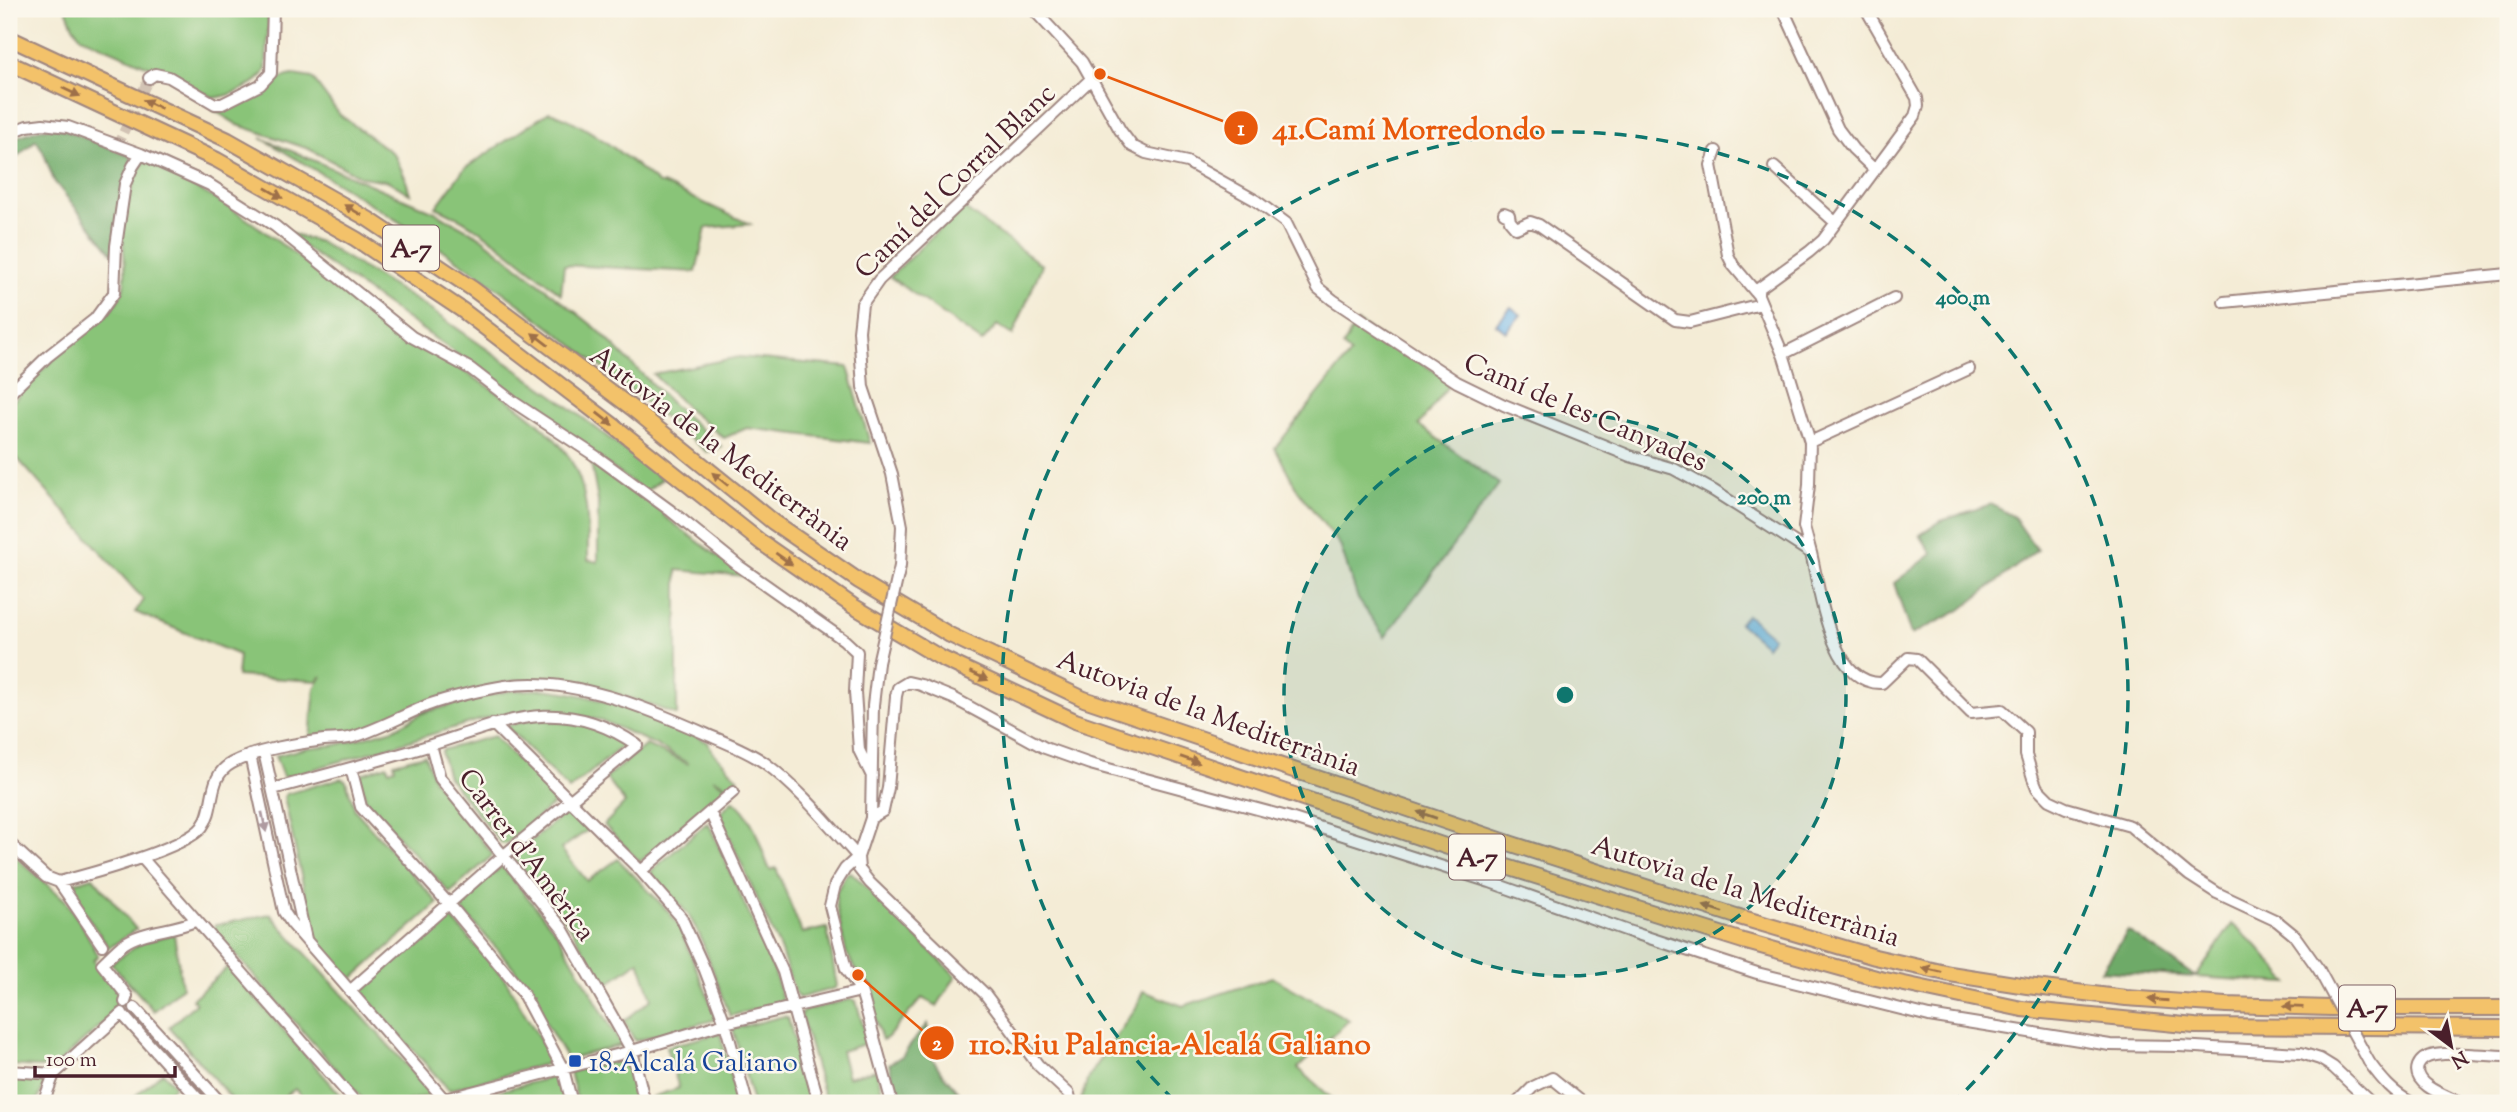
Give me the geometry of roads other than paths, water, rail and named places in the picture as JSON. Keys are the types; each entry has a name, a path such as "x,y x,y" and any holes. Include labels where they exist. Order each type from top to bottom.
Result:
{"highway":[{"name":"Autovia de la Mediterrània","path":"9,38 228,139 368,219 473,289 632,408 773,522 859,581 950,635 1084,699 1722,912 1875,957 1950,974 2126,998 2213,1004 2331,1008 2508,1008"},
{"name":"Autovia de la Mediterrània","path":"9,63 217,160 356,239 462,310 762,543 853,606 941,658 1075,721 1507,867 1743,941 1876,978 2022,1009 2195,1026 2508,1028"},
{"path":"2469,1009 2494,999 2508,999"},
{"path":"2471,1027 2508,1038"}],"street":[{"path":"149,78 155,74 169,78 215,104 222,104 260,85 271,73 273,9"},
{"name":"Camí de les Canyades","path":"1033,9 1082,62 1132,146 1146,153 1187,162 1255,200 1286,223 1318,288 1332,300 1457,382 1504,405 1630,456 1674,469 1714,491 1811,553"},
{"path":"1783,9 1838,129 1853,149 1875,170"},
{"path":"1866,9 1919,106 1915,116 1816,247 1758,289 1783,354 1810,442 1804,527 1833,641 1842,661 1852,672 1873,683 1882,683 1908,658 1917,659 1972,713 2002,710 2026,732 2026,755 2032,778 2049,800 2066,808 2130,826 2189,875 2217,893 2277,921 2294,935 2319,970 2369,1062 2383,1082 2398,1096 2412,1103"},
{"name":"Camí del Corral Blanc","path":"871,818 873,705 878,663 900,566 902,526 892,474 863,387 859,331 862,304 879,280 1091,79"},
{"path":"9,133 27,126 68,127 187,173 275,226 412,337 471,369 515,403 597,457 671,511 739,566 857,652 855,692 859,750 872,776"},
{"path":"1716,150 1711,165 1728,255 1760,300"},
{"path":"9,394 48,356 95,319 114,293 116,246 125,184 141,154"},
{"path":"1774,167 1836,223"},
{"path":"1504,213 1509,215 1516,228 1530,222 1539,225 1675,320 1690,322 1760,300"},
{"path":"2224,302 2508,274"},
{"path":"1783,354 1894,298"},
{"path":"1810,442 1969,369"},
{"path":"9,843 46,877 60,882 142,858 196,833 206,819 218,775 225,767 250,755 353,737 392,724 428,705 504,686 538,682 594,693 677,721 756,757 805,800 858,857"},
{"path":"1071,1103 1069,1094 1038,1065 985,995 870,883 859,869 858,857 871,818 883,811 890,775 896,696 898,688 908,682 953,698 1045,748 1090,764 1287,817 1757,972 1929,1016 2110,1045 2301,1053 2320,1059 2333,1067 2371,1103"},
{"path":"273,789 521,717 563,716 598,723 637,744 503,856 351,990"},
{"path":"493,724 641,871 681,917 725,1023 747,1103"},
{"name":"Carrer d'Amèrica","path":"431,745 440,778 562,928 632,1051 645,1103"},
{"path":"264,752 306,939"},
{"path":"250,755 284,912 444,1099"},
{"path":"351,768 361,807 449,904 522,992 562,1069 572,1103"},
{"path":"641,871 733,792"},
{"path":"710,812 783,972 819,1103"},
{"path":"858,857 845,869 835,886 830,906 846,969 861,991 892,1103"},
{"path":"142,858 356,1103"},
{"path":"60,882 102,945"},
{"path":"195,921 145,934 123,944 102,964 127,996 126,1010 202,1103"},
{"path":"429,1103 632,1051 725,1023 861,991"},
{"path":"43,1103 54,1074 126,1010"},
{"path":"126,1010 221,1103"},
{"path":"2461,1103 2429,1088 2417,1072 2418,1064 2424,1058 2436,1054 2508,1056"},
{"path":"9,1071 54,1074"},
{"path":"1517,1103 1533,1087 1552,1077 1583,1103"}],"water":[{"path":"1511,307 1521,315 1506,332 1496,324"},
{"path":"1747,615 1773,637 1766,646 1739,623"}],"tunnel":[{"path":"117,146 149,78"}],"place":[{"name":"41.Camí Morredondo","path":"1100,74"},
{"name":"110.Riu Palancia-Alcalá Galiano","path":"858,975"},
{"name":"18.Alcalá Galiano","path":"575,1061"}]}
